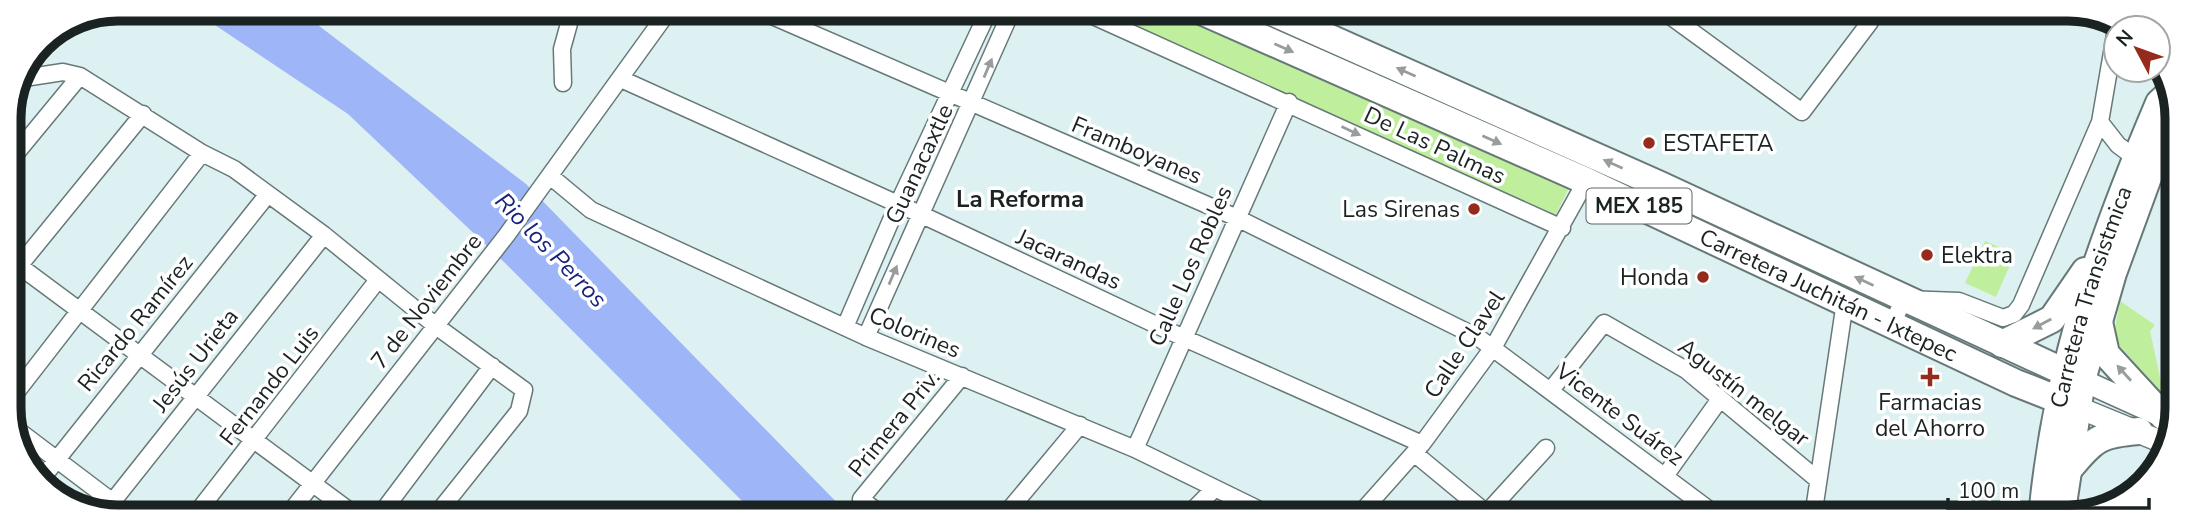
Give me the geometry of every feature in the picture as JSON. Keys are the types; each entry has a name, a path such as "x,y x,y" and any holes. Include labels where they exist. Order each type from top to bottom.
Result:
{"main road":[{"name":"Carretera Juchitán - Ixtepec","path":"1224,21 1586,181 1994,372 2067,403"},
{"name":"Carretera Juchitán - Ixtepec","path":"1292,21 1672,190 2073,376"},
{"name":"Carretera Transistmica","path":"2046,505 2059,462 2067,403 2098,252 2144,164 2165,117"},
{"name":"Carretera Transistmica","path":"2073,376 2099,321 2144,164"},
{"path":"2002,344 2052,319 2098,252"},
{"path":"2099,321 2106,354 2164,414"},
{"path":"1994,372 2039,408 2059,462 2108,433 2139,432"},
{"name":"Carretera Transistmica","path":"2059,462 2061,505"}],"street":[{"path":"563,83 562,49 570,21"},
{"name":"7 de Noviembre","path":"296,505 506,236 662,21"},
{"name":"Framboyanes","path":"783,21 1236,217 1494,346"},
{"name":"Guanacaxtle","path":"845,327 898,204 984,21"},
{"name":"Guanacaxtle","path":"866,337 1007,21"},
{"name":"De Las Palmas","path":"1105,21 1289,102 1562,228"},
{"path":"1677,21 1802,112 1869,21"},
{"path":"30,77 63,72 80,76 202,153 234,169 324,235 377,281 436,326 524,390 519,411 444,505"},
{"path":"21,147 80,76"},
{"name":"Jacarandas","path":"621,79 920,214 1418,449 1477,505"},
{"path":"1892,324 1904,299 1959,301 2004,318 2014,314 2021,305 2100,122 2107,84"},
{"name":"Calle Los Robles","path":"1135,449 1289,102"},
{"path":"21,258 143,114"},
{"path":"2100,122 2144,164"},
{"path":"21,386 202,153"},
{"name":"Colorines","path":"552,173 591,211 866,337 1135,449 1248,505"},
{"name":"Calle Clavel","path":"1368,505 1418,449 1494,346 1586,181"},
{"name":"Ricardo Ramírez","path":"46,473 268,194"},
{"name":"Jesús Urieta","path":"112,504 324,235"},
{"path":"21,272 81,309 194,397 313,482 340,505"},
{"name":"Fernando Luis","path":"203,505 377,281"},
{"path":"1815,505 1845,302"},
{"name":"Agustín melgar","path":"1551,390 1604,323 1686,370 1818,480"},
{"name":"Vicente Suárez","path":"1494,346 1702,505"},
{"path":"388,505 492,366"},
{"name":"Primera Priv.","path":"869,505 861,499 962,376"},
{"path":"2073,376 2164,417"},
{"path":"1665,476 1720,398"},
{"path":"2067,403 2159,440"},
{"path":"1013,505 1080,425"},
{"path":"26,436 57,460 102,503"},
{"path":"1496,505 1546,448"},
{"path":"1198,505 1214,489"}],"green space":[{"path":"1119,21 1204,21 1572,182 1553,220"},
{"path":"1985,241 2015,254 1996,297 1965,283"},
{"path":"2120,301 2155,325 2150,331 2164,395 2113,339"}],"water":[{"name":"Rio los Perros","path":"209,21 313,21 526,184 839,505 746,505 504,262 348,114"}],"place":[{"name":"ESTAFETA","path":"1649,143"},
{"name":"Las Sirenas","path":"1474,209"},
{"name":"Elektra","path":"1927,255"},
{"name":"Honda","path":"1703,277"},
{"name":"Farmacias del Ahorro","path":"1930,377"}],"district":[{"name":"La Reforma","path":"1020,199"}]}
